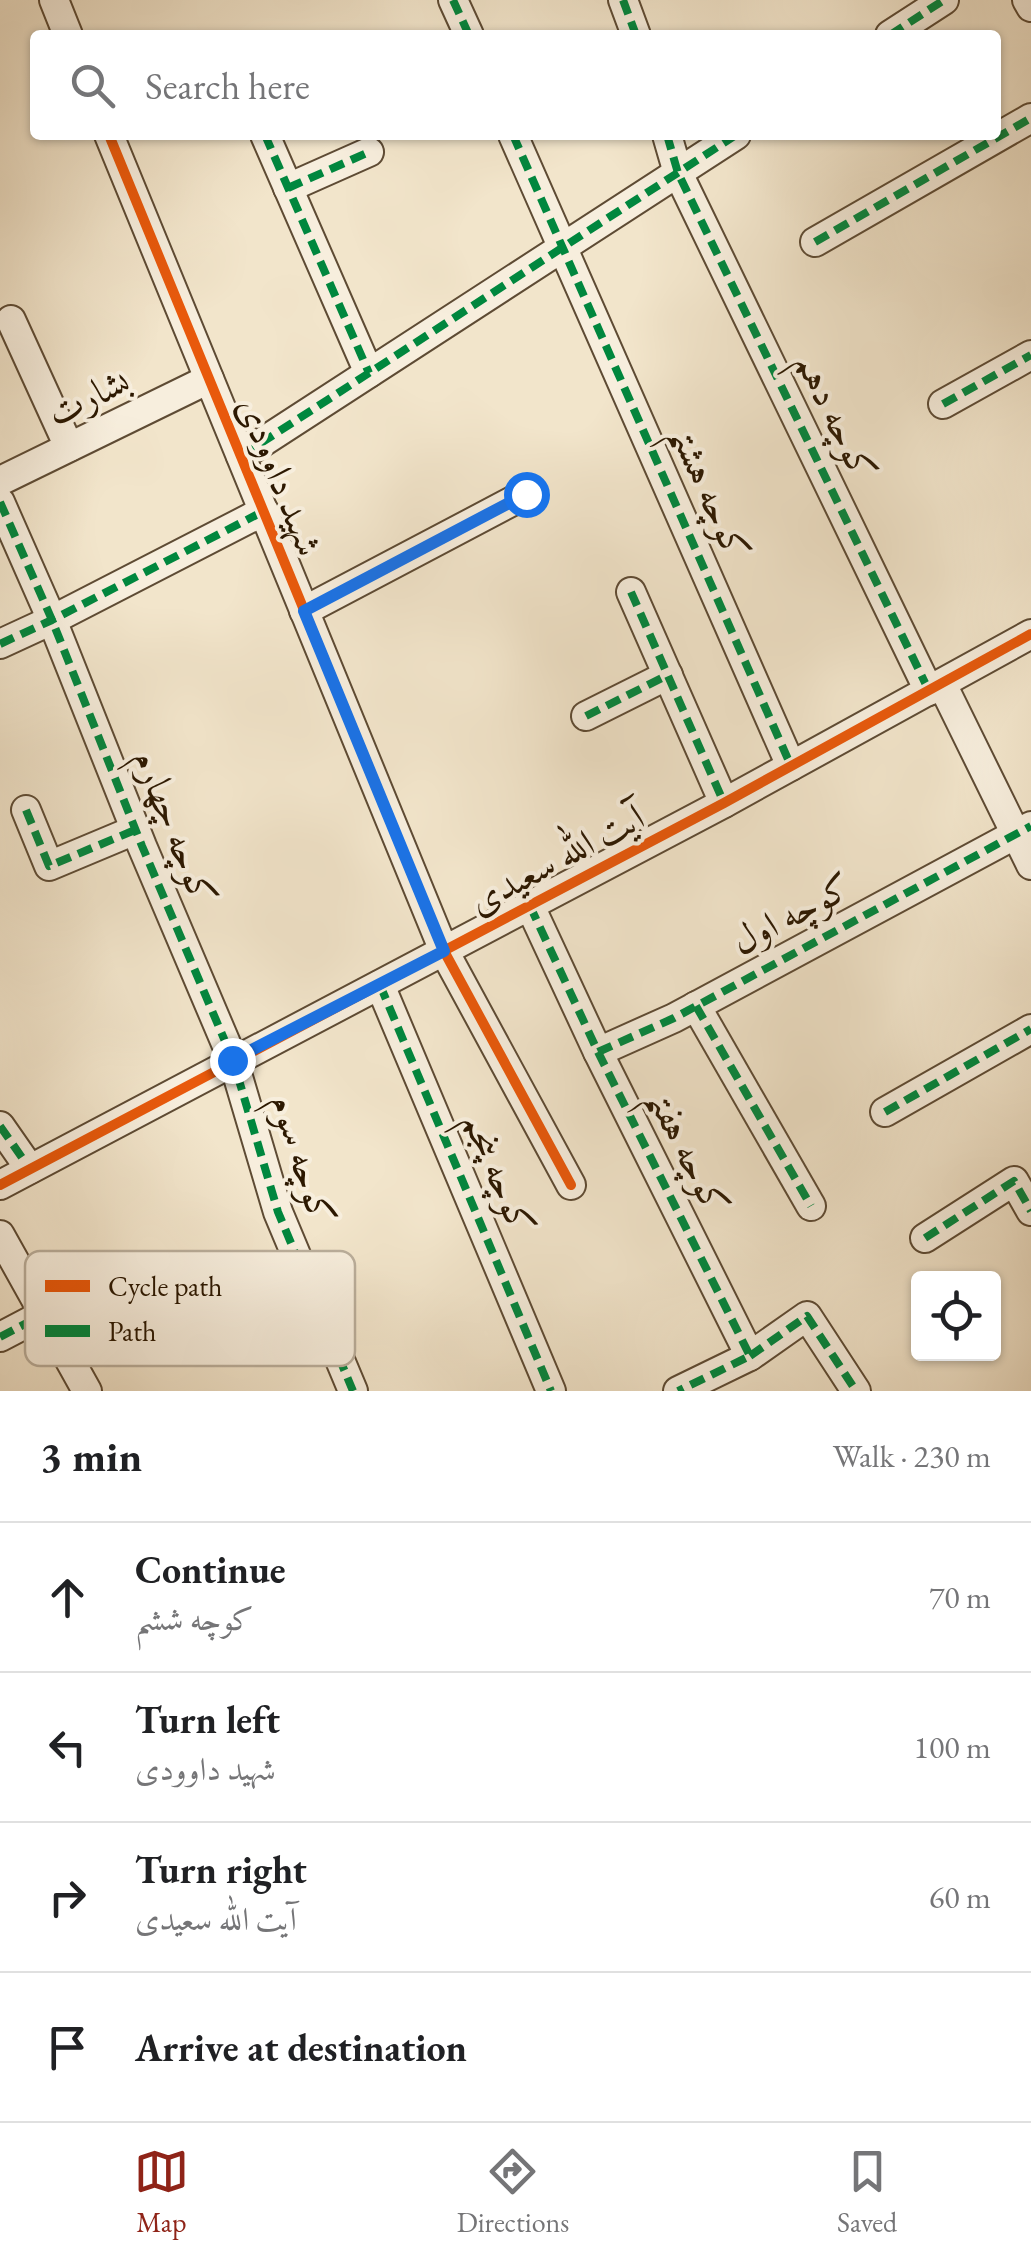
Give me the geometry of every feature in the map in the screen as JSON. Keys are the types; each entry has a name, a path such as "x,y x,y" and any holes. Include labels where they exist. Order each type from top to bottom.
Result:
{"street":[{"path":"54,0 66,30"},
{"path":"453,0 467,30"},
{"path":"623,0 634,30"},
{"path":"898,30 944,0"},
{"path":"1027,0 1031,7"},
{"path":"1001,135 1031,118"},
{"name":"شهید داوودی","path":"111,140 444,951 571,1185"},
{"path":"267,140 369,373"},
{"name":"کوچه هشتم","path":"515,140 791,766"},
{"name":"کوچه دهم","path":"668,140 678,172 936,688 1024,831 1031,865"},
{"path":"241,456 728,140"},
{"path":"815,242 993,140"},
{"path":"288,188 370,152"},
{"path":"11,320 69,447"},
{"path":"943,404 1031,356"},
{"name":"بشارت","path":"0,480 209,379"},
{"path":"304,611 526,494"},
{"path":"0,502 52,620"},
{"path":"0,644 264,512"},
{"path":"631,592 724,802"},
{"name":"کوچه چهارم","path":"52,620 232,1060"},
{"name":"آیت الله سعیدی","path":"0,1185 530,906 1031,634"},
{"path":"586,716 668,675"},
{"path":"26,810 49,866 135,830"},
{"name":"کوچه اول","path":"598,1052 696,1006 1024,831"},
{"name":"کوچه هفتم","path":"530,906 598,1052 750,1356"},
{"name":"کوچه پنجم","path":"380,985 551,1391"},
{"path":"696,1006 811,1206"},
{"path":"884,1112 1031,1029"},
{"name":"کوچه سوم","path":"232,1060 278,1212 294,1251"},
{"path":"0,1126 30,1169"},
{"path":"925,1238 1014,1181 1031,1211"},
{"path":"0,1235 25,1279"},
{"path":"678,1391 750,1356 806,1316 856,1391"},
{"path":"0,1337 25,1329"},
{"path":"74,1366 88,1391"},
{"name":"کوچه سوم","path":"343,1366 353,1391"}],"marked path":[{"path":"453,0 467,30"},
{"path":"623,0 634,30"},
{"path":"898,30 944,0"},
{"path":"1001,135 1031,118"},
{"path":"267,140 369,373"},
{"path":"515,140 791,766"},
{"path":"668,140 678,173 929,691"},
{"path":"241,456 728,140"},
{"path":"815,242 993,140"},
{"path":"288,188 369,152"},
{"path":"943,404 1031,355"},
{"path":"304,611 526,494"},
{"path":"0,502 233,1060 278,1212 294,1251"},
{"path":"0,644 264,511"},
{"path":"631,592 724,803"},
{"path":"586,716 668,675"},
{"path":"26,810 49,866 135,830"},
{"path":"598,1052 674,1018 1031,826"},
{"path":"530,906 598,1052 750,1356 678,1391"},
{"path":"380,985 551,1391"},
{"path":"696,1006 811,1206"},
{"path":"885,1112 1031,1029"},
{"path":"0,1126 30,1169"},
{"path":"925,1238 1014,1181 1031,1211"},
{"path":"750,1356 807,1316 856,1391"},
{"path":"0,1337 25,1324"},
{"path":"343,1366 353,1391"}],"cycle path":[{"path":"111,140 444,951 571,1185"},
{"path":"0,1185 724,803 1031,634"}],"route":[{"path":"232,1060 444,951 304,611 526,494"}]}
